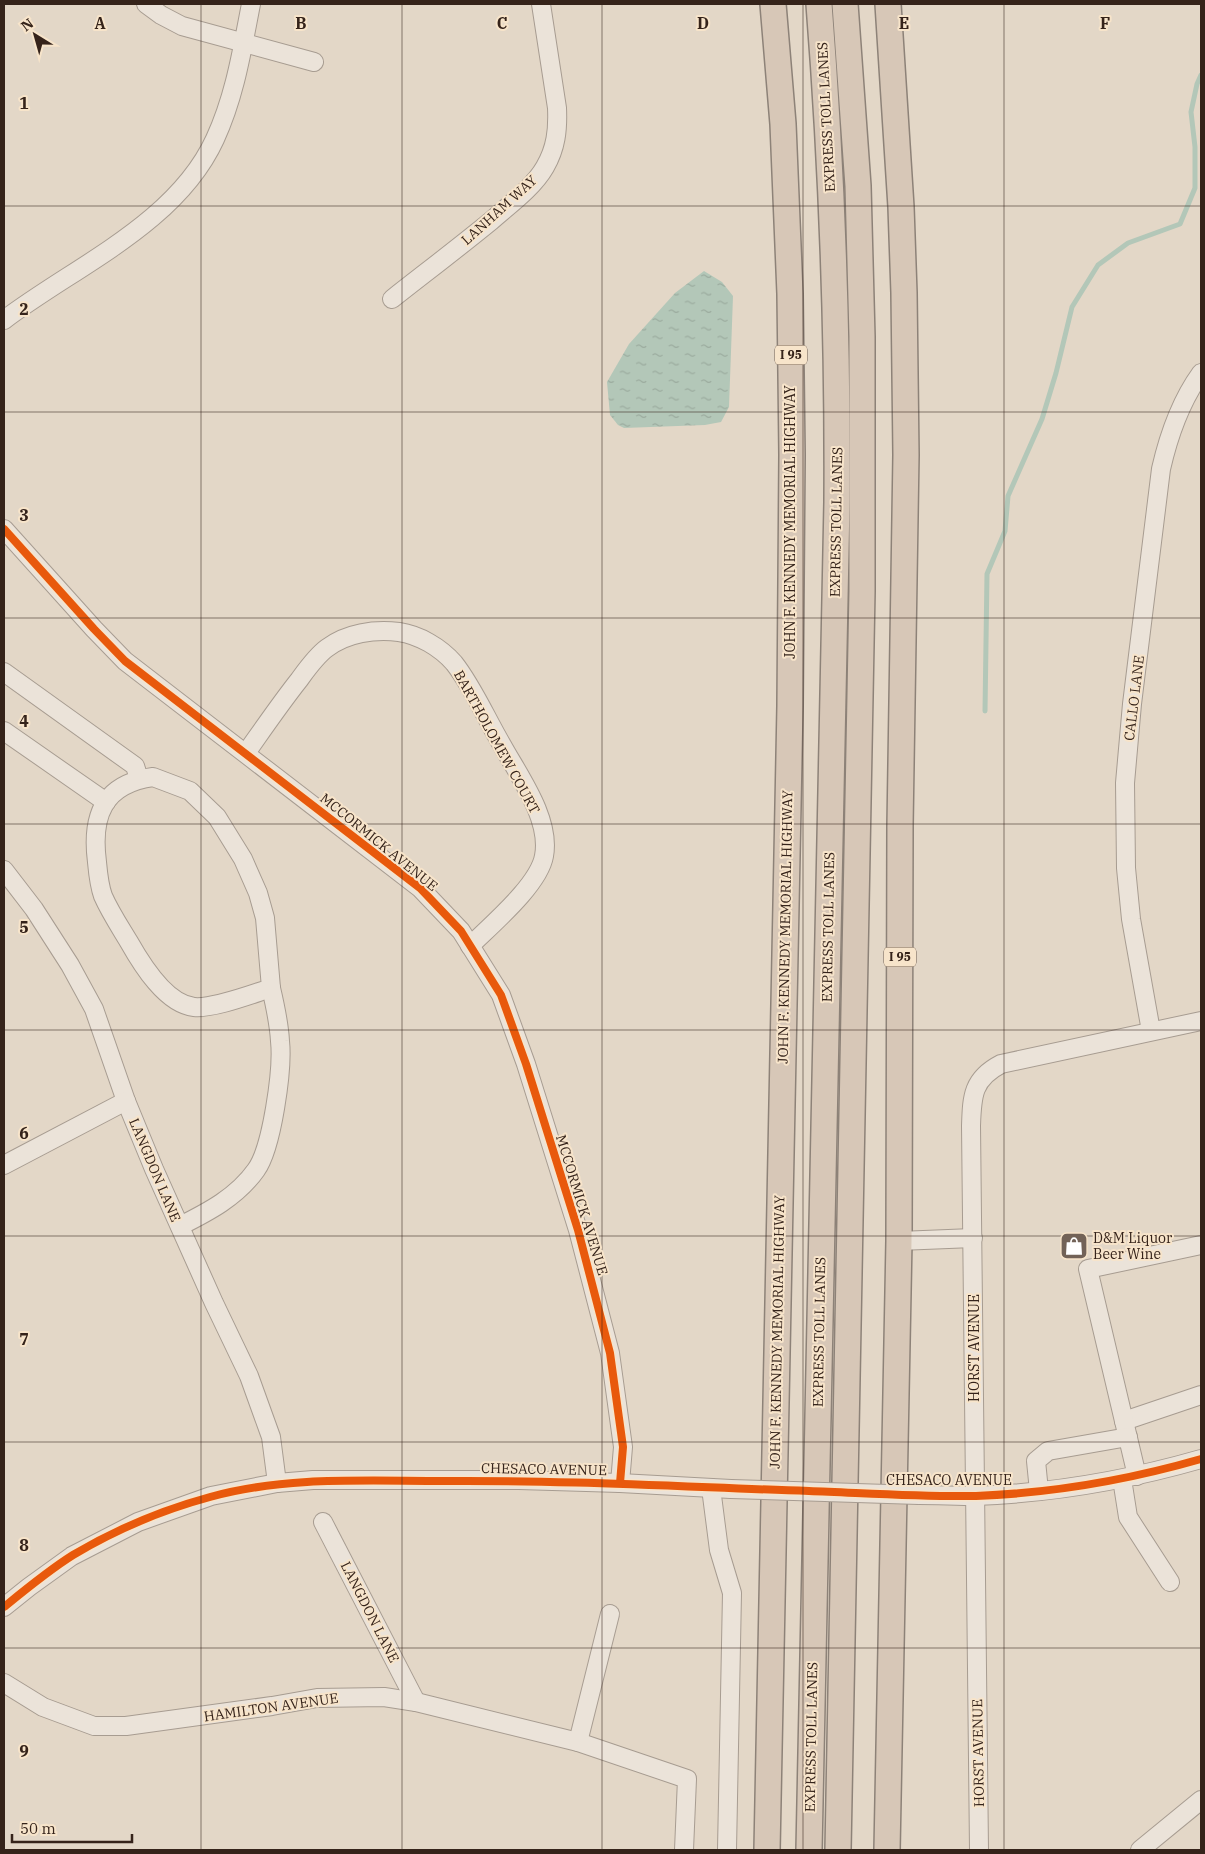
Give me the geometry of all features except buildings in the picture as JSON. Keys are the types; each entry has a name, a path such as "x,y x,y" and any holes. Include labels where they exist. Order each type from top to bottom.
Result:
{"highway":[{"name":"JOHN F. KENNEDY MEMORIAL HIGHWAY","path":"767,1850 789,716 792,455 790,284 783,124 773,4"},
{"name":"EXPRESS TOLL LANES","path":"809,1850 837,502 834,262 828,127 819,4"},
{"name":"EXPRESS TOLL LANES","path":"838,1850 862,591 862,337 858,186 845,4"},
{"name":"I 95","path":"886,1850 899,1240 900,836 906,455 904,293 888,4"}],"street":[{"path":"146,4 161,15 182,26 314,62"},
{"path":"4,320 129,236 178,195 198,168 214,141 231,99 238,74 251,4"},
{"name":"LANHAM WAY","path":"392,299 507,207 544,169 551,155 558,126 541,4"},
{"name":"CALLO LANE","path":"1151,1031 1131,919 1126,868 1125,783 1132,704 1161,469 1168,437 1178,412 1201,373"},
{"name":"MCCORMICK AVENUE","path":"4,529 125,661 420,888 461,931 501,996 526,1064 581,1239 610,1353 624,1447 620,1483"},
{"name":"BARTHOLOMEW COURT","path":"246,753 326,648 362,633 384,630 404,633 426,641 442,652 454,664 470,689 531,797 545,834 544,856 536,875 505,912 470,946"},
{"path":"4,672 135,766 139,779"},
{"path":"4,731 106,802"},
{"path":"180,1226 206,1213 242,1186 257,1169 263,1152 273,1114 279,1078 280,1042 271,988 265,918 258,893 243,859 229,834 217,817 190,792 153,777 139,779 121,787 100,810 95,835 96,855 103,895 144,968 176,1001 194,1007 216,1004 271,988"},
{"name":"LANGDON LANE","path":"4,870 34,909 87,994 126,1101 214,1304 249,1376 271,1437 277,1483"},
{"name":"HORST AVENUE","path":"979,1850 972,1106 974,1092 978,1081 985,1074 996,1066 1008,1062 1201,1021"},
{"path":"4,1165 126,1101"},
{"path":"899,1240 973,1238"},
{"path":"1170,1582 1128,1517 1129,1478 1126,1429 1088,1269 1201,1244"},
{"path":"1040,1491 1036,1461 1048,1451 1126,1429 1201,1395"},
{"name":"CHESACO AVENUE","path":"4,1607 29,1586 72,1556 138,1522 210,1496 277,1483 314,1480 519,1480 731,1489 975,1496 1040,1491 1129,1478 1201,1459"},
{"path":"711,1488 718,1550 732,1593 726,1850"},
{"name":"LANGDON LANE","path":"323,1522 416,1702"},
{"path":"578,1742 610,1614"},
{"name":"HAMILTON AVENUE","path":"4,1683 43,1707 94,1726 135,1725 317,1698 384,1697 416,1702 578,1742 687,1779 684,1850"},
{"path":"1140,1850 1201,1800"}],"water":[{"path":"704,271 722,282 733,296 729,407 721,422 705,425 624,428 618,425 610,415 607,382 629,344 675,293"}],"waterway":[{"path":"985,711 987,574 1005,531 1008,496 1042,419 1056,373 1072,307 1098,265 1128,243 1180,224 1195,188 1195,147 1191,112 1197,84 1201,75"}],"cycle path":[{"path":"4,529 125,661 420,888 461,931 501,995 526,1064 578,1230 610,1353 623,1447 620,1483"},
{"path":"4,1607 73,1555 122,1529 192,1502 239,1490 268,1486 326,1481 534,1482 976,1496 1062,1489 1146,1473 1201,1459"}],"place":[{"name":"D&M Liquor Beer Wine","path":"1074,1246"}]}
